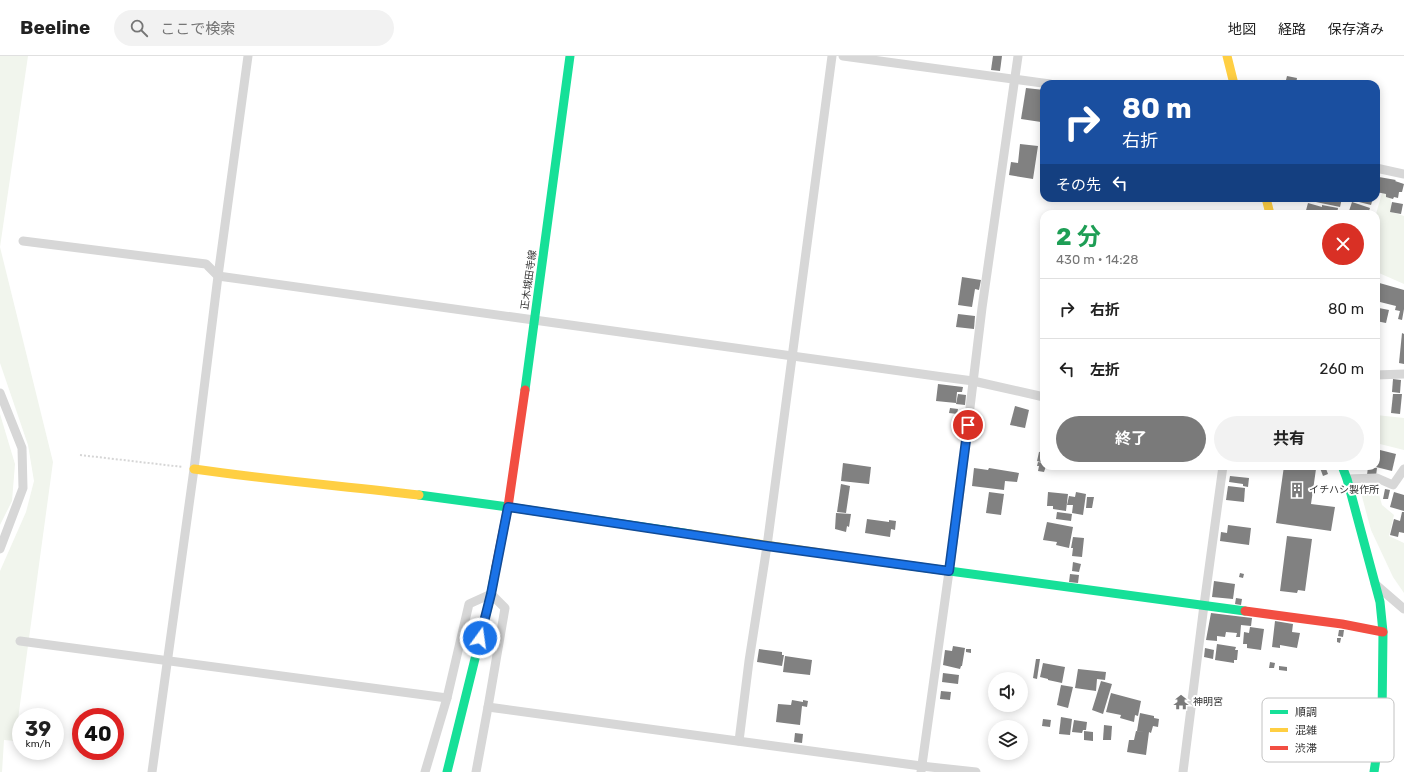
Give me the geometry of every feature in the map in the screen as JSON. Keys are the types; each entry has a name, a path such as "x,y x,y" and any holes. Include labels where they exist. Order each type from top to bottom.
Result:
{"street":[{"path":"152,772 194,469 218,276 248,56"},
{"name":"正木城田寺線","path":"448,772 491,594 508,507 535,320 570,56"},
{"path":"739,741 749,661 767,546 832,56"},
{"path":"843,56 1040,83"},
{"path":"921,769 949,571 982,308 1016,79 1018,56"},
{"path":"1227,56 1233,80"},
{"path":"1380,169 1404,174"},
{"path":"22,241 206,264 218,276 973,381 1040,396"},
{"path":"1380,374 1404,374"},
{"path":"0,392 22,448 24,488 0,549"},
{"path":"194,469 235,475 354,487 508,507 767,546 1342,624 1383,632"},
{"path":"1347,479 1377,478 1393,485 1404,469"},
{"path":"1183,772 1222,470"},
{"path":"1344,470 1380,602 1383,632 1382,698"},
{"path":"1375,584 1404,609"},
{"path":"425,772 447,698 469,604 491,594 505,608 476,772"},
{"path":"20,641 167,662 447,698"},
{"path":"488,707 739,741 921,769 976,772"},
{"path":"1374,772 1376,762"}],"path":[{"path":"80,455 194,469"}],"shaded area":[{"path":"0,56 28,56 0,247"},
{"path":"1382,193 1390,195 1392,212 1404,216 1404,284 1380,273 1380,210 1377,210"},
{"path":"0,247 53,462 19,708 12,708 12,741 4,740 2,772 0,772 0,571 26,512 34,481 28,445 0,363"},
{"path":"0,414 15,464 12,501 0,525"},
{"path":"1380,415 1404,418 1404,450 1380,444"},
{"path":"1362,487 1377,487 1382,505 1394,515 1389,536 1404,543 1404,593 1393,577 1371,530 1361,493"}],"building":[{"path":"993,56 1002,56 1000,71 991,70"},
{"path":"1287,76 1297,78 1297,80 1286,80"},
{"path":"1026,88 1040,90 1040,122 1021,119"},
{"path":"1020,144 1038,146 1033,179 1009,175 1011,162 1018,163"},
{"path":"1380,177 1396,180 1395,181 1404,184 1402,192 1399,192 1398,198 1394,197 1393,199 1386,197 1386,194 1380,193"},
{"path":"1316,202 1341,202 1340,207"},
{"path":"1352,202 1370,208 1369,210 1349,210"},
{"path":"1359,202 1372,202 1371,205"},
{"path":"1392,202 1403,204 1401,214 1390,212"},
{"path":"1308,203 1322,207 1322,205 1338,208 1338,210 1306,210"},
{"path":"962,277 981,280 979,290 975,289 972,307 958,305"},
{"path":"1380,283 1404,290 1404,309 1402,320 1398,319 1400,311 1395,310 1396,306 1380,302"},
{"path":"1380,308 1389,310 1386,323 1380,322"},
{"path":"958,314 975,316 974,329 956,327"},
{"path":"1402,333 1404,334 1404,364 1399,363"},
{"path":"1393,379 1401,380 1400,393 1392,392"},
{"path":"938,384 963,387 962,392 957,392 956,403 936,401"},
{"path":"958,394 966,395 965,405 956,404"},
{"path":"1393,394 1402,394 1400,414 1391,413"},
{"path":"1015,406 1029,410 1025,428 1010,425"},
{"path":"950,408 958,409 957,414 949,413"},
{"path":"1380,450 1396,454 1392,471 1380,468"},
{"path":"1040,452 1040,462 1037,461"},
{"path":"1038,462 1040,462 1040,470 1045,470 1044,472 1038,471 1039,466 1037,466"},
{"path":"843,463 871,467 869,484 841,481"},
{"path":"974,468 988,470 989,468 1019,473 1017,482 1005,481 1004,490 972,486"},
{"name":"イチハシ製作所","path":"1283,470 1316,470 1311,504 1335,507 1331,531 1276,523"},
{"name":"イチハシ製作所","path":"1321,470 1326,470 1328,474 1323,476"},
{"path":"1368,470 1377,470 1376,476 1367,475"},
{"path":"1230,476 1249,478 1248,487 1243,486 1243,484 1229,482"},
{"path":"841,484 850,486 846,513 837,512"},
{"path":"1228,486 1245,488 1244,502 1226,500"},
{"path":"1385,489 1390,490 1388,499 1383,499"},
{"path":"989,492 1004,494 1001,515 986,513"},
{"path":"1048,492 1068,494 1066,511 1053,509 1053,506 1047,506"},
{"path":"1076,492 1086,494 1083,515 1072,513 1073,505 1067,505 1069,496 1075,497"},
{"path":"1394,492 1404,495 1404,511 1390,507"},
{"path":"1087,497 1094,497 1092,508 1086,508"},
{"path":"1057,512 1072,514 1071,521 1056,519"},
{"path":"1402,512 1404,512 1404,533 1399,532 1398,537 1390,535 1394,519 1400,521"},
{"path":"836,513 851,514 849,527 847,526 846,532 835,529"},
{"path":"867,519 889,522 889,520 896,521 895,530 891,529 890,537 865,533"},
{"path":"1047,522 1073,527 1069,548 1056,545 1057,542 1043,540"},
{"path":"1228,525 1251,528 1249,545 1220,541 1221,532 1227,533"},
{"path":"1287,536 1312,539 1305,591 1298,590 1297,593 1280,591"},
{"path":"1073,537 1084,538 1082,557 1072,556 1073,548 1071,548"},
{"path":"1073,562 1081,564 1079,572 1072,571"},
{"path":"1240,573 1244,574 1243,578 1239,577"},
{"path":"1070,574 1079,575 1078,583 1069,582"},
{"path":"1214,581 1235,584 1233,599 1212,597"},
{"path":"1236,598 1242,599 1241,605 1235,604"},
{"path":"1211,613 1252,618 1251,626 1241,625 1240,637 1236,637 1237,633 1226,632 1225,637 1217,636 1217,641 1206,640"},
{"path":"1275,621 1293,624 1292,632 1300,633 1297,648 1280,645 1280,648 1272,647"},
{"path":"1250,627 1264,629 1261,650 1247,648 1247,644 1243,644 1244,632 1249,633"},
{"path":"1339,630 1344,630 1343,637 1338,636"},
{"path":"1337,638 1341,638 1340,643 1337,642"},
{"path":"1217,644 1236,647 1235,650 1238,650 1237,660 1234,660 1234,663 1215,660"},
{"path":"953,646 965,648 962,666 960,669 943,665 945,650 952,651"},
{"path":"1205,648 1214,650 1213,659 1204,657"},
{"path":"759,649 782,652 782,655 784,655 782,666 757,662"},
{"path":"966,649 971,649 971,653 966,652"},
{"path":"785,656 812,660 810,675 783,672"},
{"path":"1036,659 1040,659 1037,679 1033,678"},
{"path":"1270,662 1275,663 1274,668 1269,668"},
{"path":"1043,663 1065,667 1062,683 1040,677"},
{"path":"1279,666 1287,667 1287,671 1279,670"},
{"path":"1078,669 1106,672 1105,680 1097,679 1096,691 1075,688"},
{"path":"943,673 959,675 958,684 942,682"},
{"path":"1101,681 1112,684 1103,714 1092,710"},
{"path":"1061,685 1073,687 1068,708 1057,705"},
{"path":"941,691 951,692 950,700 940,699"},
{"path":"1111,693 1141,701 1138,716 1135,715 1134,722 1120,718 1121,715 1106,712"},
{"name":"神明宮","path":"1178,698 1185,699 1184,707 1177,706"},
{"path":"792,700 803,702 803,700 808,701 807,707 802,706 800,725 776,722 778,704 791,705"},
{"path":"1140,713 1154,716 1154,718 1159,719 1158,727 1153,726 1151,733 1149,732 1146,755 1127,752 1129,740 1134,740 1136,731 1146,732 1137,731"},
{"path":"1061,717 1072,719 1070,735 1059,734"},
{"path":"1043,719 1051,720 1050,727 1042,726"},
{"path":"1074,720 1087,722 1086,730 1083,730 1082,733 1072,732"},
{"path":"1104,725 1112,726 1111,740 1103,740"},
{"path":"1084,731 1093,732 1093,741 1084,740"},
{"path":"795,733 803,734 802,743 794,742"}],"traffic: fast":[{"path":"525,390 570,56"},
{"path":"1344,470 1380,602 1383,632 1382,698"},
{"path":"419,495 690,534"},
{"path":"890,563 1245,611"},
{"path":"447,772 491,594 496,567"},
{"path":"1374,772 1376,762"}],"traffic: slow":[{"path":"1227,56 1233,80"},
{"path":"1267,202 1269,210"},
{"path":"194,469 419,495"},
{"path":"690,534 890,563"}],"traffic: jam":[{"path":"496,567 508,507 525,390"},
{"path":"1245,611 1342,624 1383,632"}],"place":[{"name":"イチハシ製作所","path":"1297,490"},
{"name":"神明宮","path":"1181,702"}],"route":[{"path":"480,638 491,594 508,507 767,546 949,571 968,425"}]}
